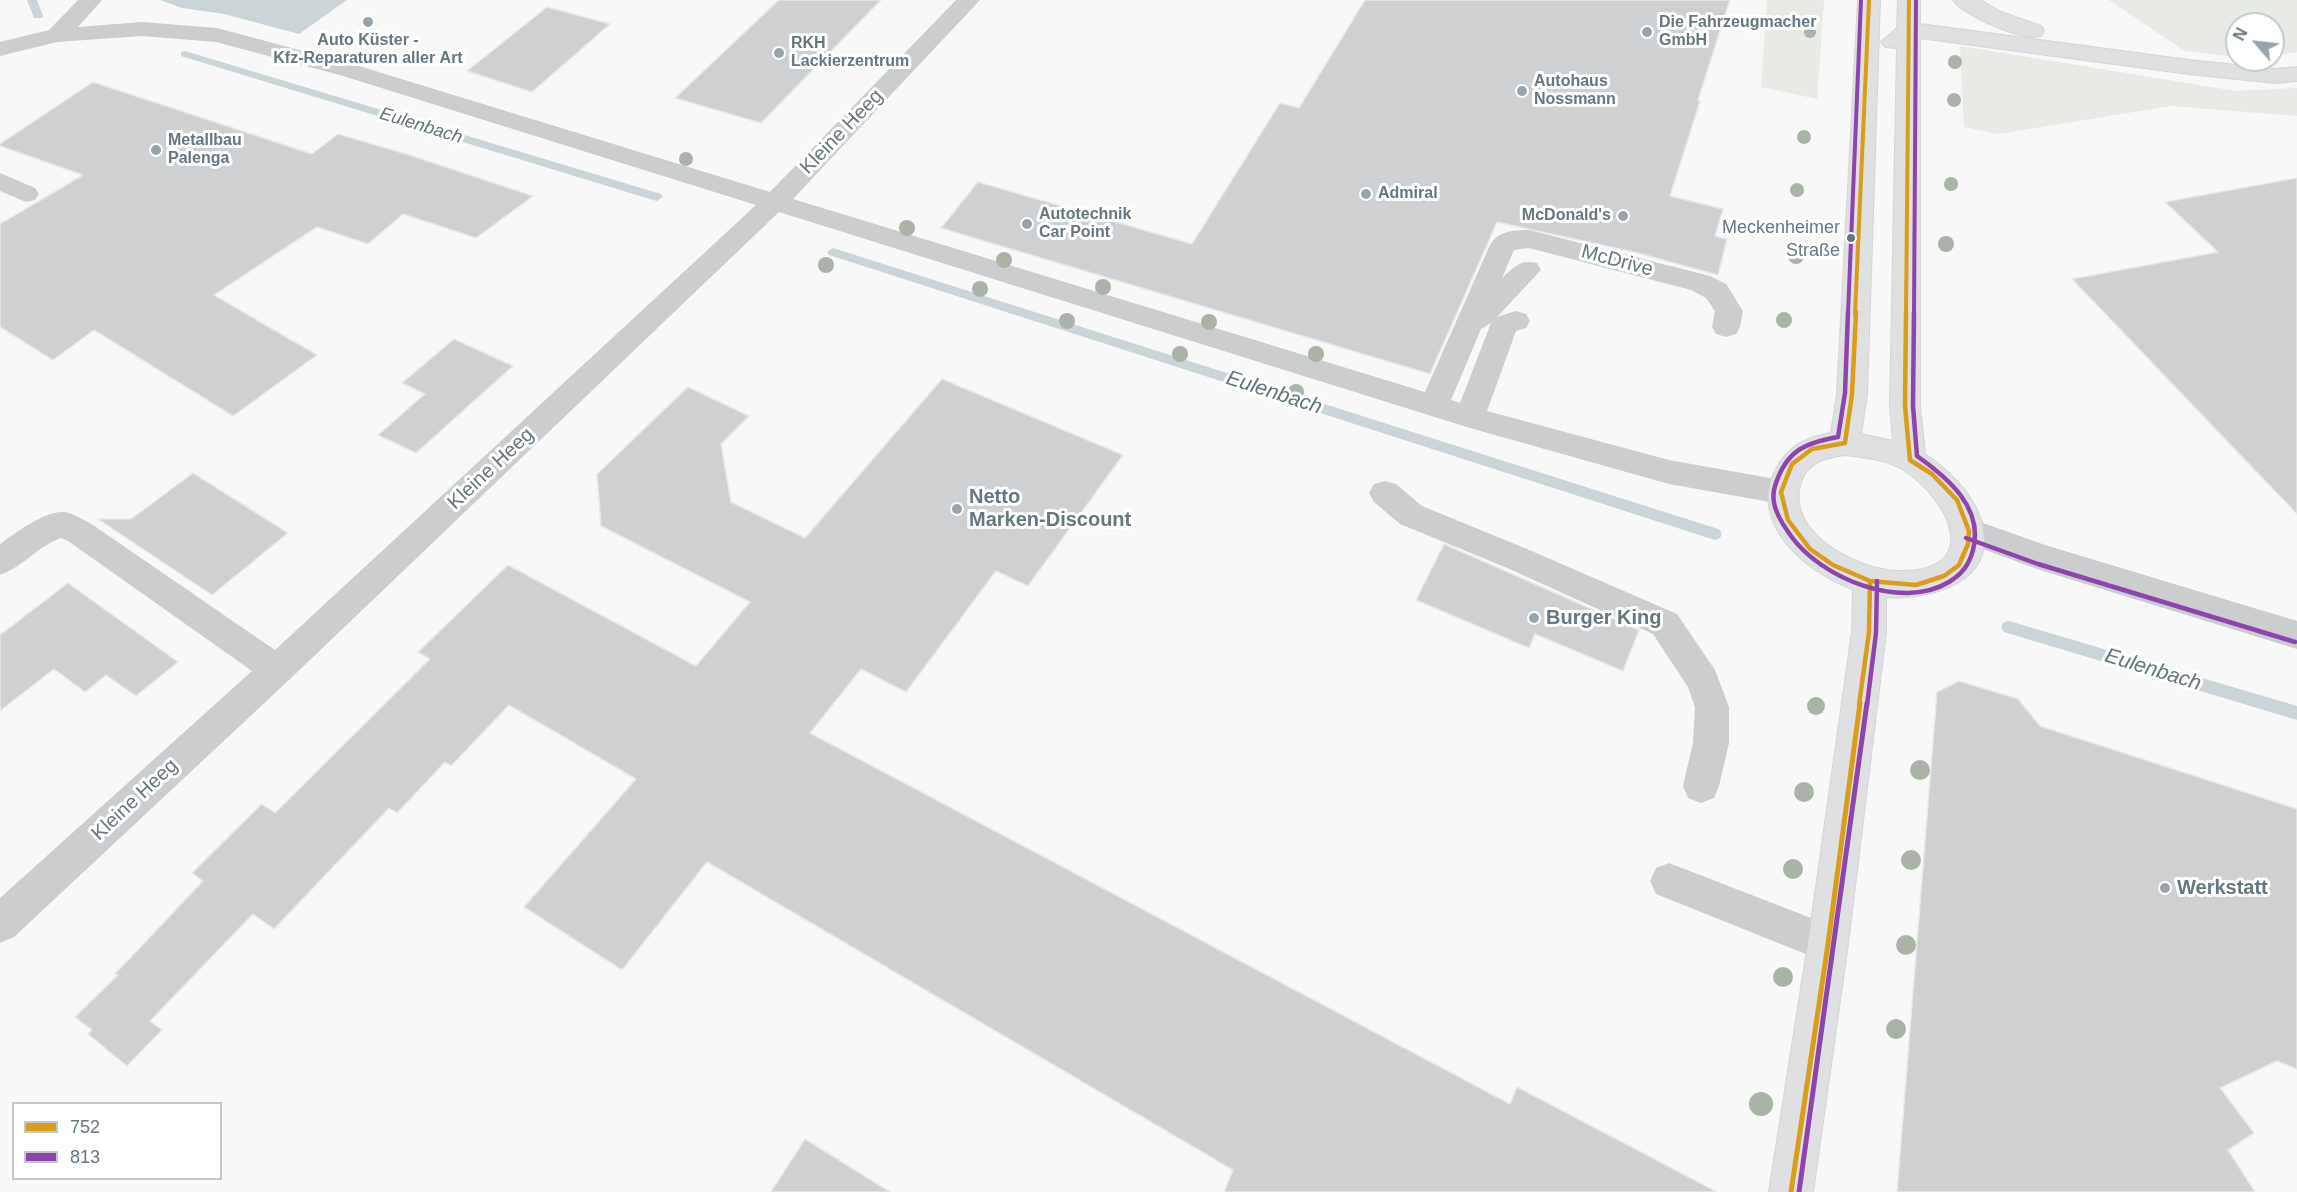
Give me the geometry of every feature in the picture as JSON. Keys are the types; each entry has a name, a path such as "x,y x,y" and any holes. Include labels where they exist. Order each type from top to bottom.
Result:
{"main road":[{"path":"1845,443 1852,394 1869,0"},
{"path":"1909,0 1905,406 1910,460"},
{"path":"1964,0 1993,17 2050,36 2189,67"},
{"path":"1867,60 1909,30 2189,67 2275,76 2297,74"},
{"path":"1845,443 1876,447 1910,460 1932,474 1957,500 1969,531 1968,544 1959,565 1944,576 1916,585 1870,581 1833,566 1810,549 1788,520 1781,492 1792,464 1812,449 1845,443"},
{"path":"1791,1192 1828,944 1869,632 1870,581"}],"street":[{"path":"57,35 90,0"},
{"name":"Kleine Heeg","path":"0,924 277,670 776,202 969,0"},
{"path":"0,49 57,35 142,28 217,35 351,71 1470,417 1669,472 1781,492"},
{"path":"0,181 26,194"},
{"name":"McDrive","path":"1434,406 1491,268 1503,245 1514,239 1529,238 1700,283 1716,291 1730,311 1726,327"},
{"path":"1464,333 1527,270"},
{"path":"1470,417 1504,325 1516,321"},
{"path":"1385,493 1411,515 1516,558 1665,624 1703,681 1712,707 1711,743 1701,786"},
{"path":"0,562 40,532 62,524 79,532 277,670"},
{"path":"1969,531 2040,557 2297,634"},
{"path":"1669,881 1828,944"}],"shaded area":[{"path":"160,0 347,0 299,34 224,14 182,8"},
{"path":"1767,0 1824,0 1817,99 1761,87"},
{"path":"2109,0 2297,0 2297,52 2285,54 2285,12 2225,12 2225,56 2185,51"},
{"path":"1960,46 2236,91 2297,88 2297,116 2171,106 1998,134 1964,127"}],"building":[{"path":"779,0 881,0 761,123 675,98"},
{"path":"1365,0 1730,0 1670,196 1723,209 1715,236 1727,239 1718,275 1638,253 1497,222 1430,374 941,228 978,182 1192,244 1280,103 1299,108"},
{"path":"547,7 610,24 532,92 467,71"},
{"path":"93,82 312,154 338,134 533,196 476,238 403,214 368,244 317,227 214,295 317,355 233,416 94,330 53,360 0,327 0,224 83,175 0,146 0,144"},
{"path":"2297,178 2297,514 2072,279 2218,252 2165,202"},
{"path":"454,339 513,366 416,453 378,435 425,394 402,383"},
{"path":"942,379 1123,455 1028,586 996,571 906,692 861,669 810,733 1510,1104 1517,1087 1717,1192 1224,1192 1233,1170 707,862 622,970 524,907 636,779 509,705 451,766 445,762 397,813 389,808 274,929 253,914 150,1021 162,1030 127,1066 88,1034 92,1030 75,1017 118,975 115,974 203,881 192,873 262,804 275,813 430,659 418,652 508,565 696,666 750,602 601,526 597,474 688,387 749,416 721,444 731,502 805,538"},
{"path":"193,473 288,533 212,595 98,519 131,519"},
{"name":"Burger King","path":"1444,544 1639,630 1623,671 1535,634 1529,648 1416,600"},
{"path":"68,583 178,662 136,696 106,675 85,692 54,669 0,711 0,635"},
{"path":"1959,681 2018,699 2040,726 2297,809 2297,1069 2277,1061 2220,1088 2254,1133 2228,1150 2255,1192 1897,1192 1937,692"},
{"path":"805,1139 890,1192 771,1192"}],"waterway":[{"name":"Eulenbach","path":"32,0 38,16"},
{"name":"Eulenbach","path":"185,54 657,197"},
{"name":"Eulenbach","path":"833,252 1715,534"},
{"name":"Eulenbach","path":"2009,627 2297,713"}],"transit line":[{"name":"813","path":"1861,0 1845,393 1838,437 1805,445 1791,455 1780,473 1775,486 1774,498 1777,512 1787,531 1801,550 1820,566 1860,585 1906,592 1928,590 1948,583 1964,571 1976,539 1975,524 1963,497 1941,474 1917,456 1913,406 1916,0"},
{"name":"752","path":"1869,0 1852,394 1845,443 1812,449 1792,464 1781,492 1788,520 1810,549 1833,565 1870,581 1916,585 1944,576 1959,565 1968,544 1969,531 1957,500 1932,474 1910,460 1905,406 1909,0"},
{"name":"813","path":"1966,538 2038,564 2295,642"},
{"name":"752","path":"1791,1192 1828,944 1869,632 1870,581"},
{"name":"813","path":"1799,1192 1835,945 1876,633 1877,581"}],"place":[{"name":"Auto Küster - Kfz-Reparaturen aller Art","path":"368,22"},
{"name":"Die Fahrzeugmacher GmbH","path":"1647,32"},
{"name":"RKH Lackierzentrum","path":"779,53"},
{"name":"Autohaus Nossmann","path":"1522,91"},
{"name":"Metallbau Palenga","path":"156,150"},
{"name":"Admiral","path":"1366,194"},
{"name":"McDonald's","path":"1623,216"},
{"name":"Autotechnik Car Point","path":"1027,224"},
{"name":"Meckenheimer Straße","path":"1851,238"},
{"name":"Netto Marken-Discount","path":"957,509"},
{"name":"Burger King","path":"1534,618"},
{"name":"Werkstatt","path":"2165,888"}]}
